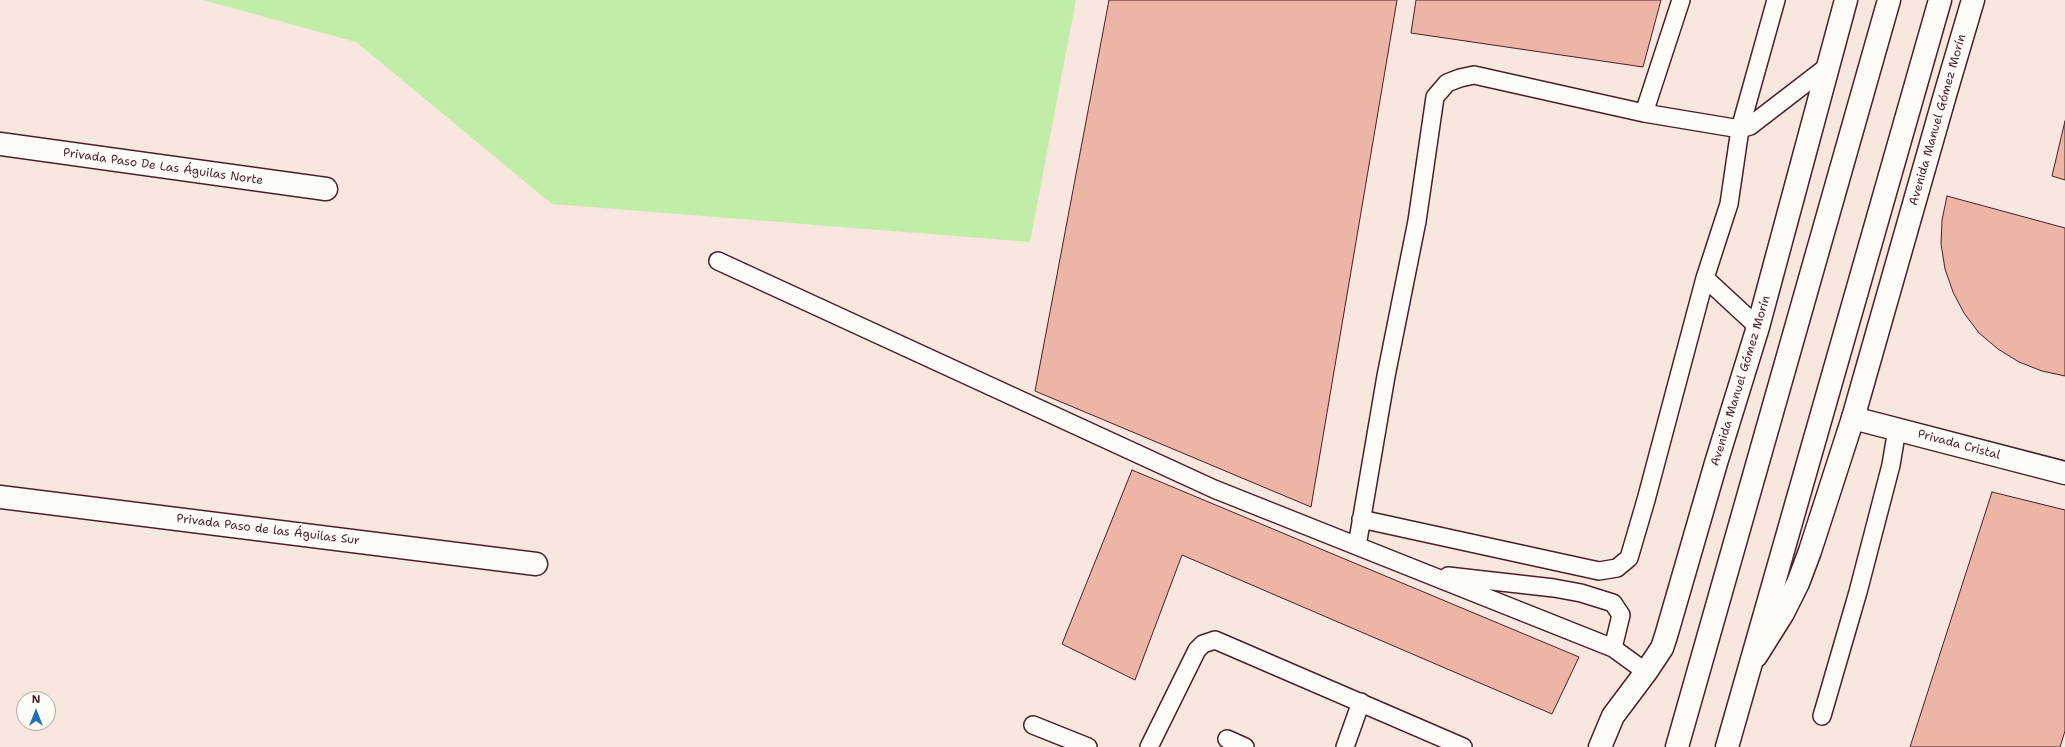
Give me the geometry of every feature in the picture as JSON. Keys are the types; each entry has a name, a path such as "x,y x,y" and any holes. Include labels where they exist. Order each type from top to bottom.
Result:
{"street":[{"name":"Avenida Manuel Gómez Morín","path":"1600,747 1613,716 1662,648 1666,636 1716,463 1758,327 1846,0"},
{"path":"1677,747 1890,0"},
{"name":"Avenida Manuel Gómez Morín","path":"1731,746 1749,668 1940,0"},
{"name":"Avenida Manuel Gómez Morín","path":"1749,668 1783,613 1798,582 1853,418 1974,0"},
{"name":"Privada Paso De Las Águilas Norte","path":"0,144 326,189"},
{"name":"Privada Cristal","path":"1853,418 2065,473"},
{"name":"Privada Paso de las Águilas Sur","path":"0,497 536,564"}],"lane":[{"path":"1644,113 1681,0"},
{"path":"1361,519 1599,571 1607,571 1617,568 1629,558 1646,500 1705,278 1729,204 1740,129 1776,0"},
{"path":"1356,546 1417,221 1435,97 1447,83 1460,78 1474,76 1644,113 1740,129 1750,126 1828,66"},
{"path":"718,261 1214,489 1613,648 1646,672"},
{"path":"1705,278 1758,327"},
{"path":"1822,716 1860,584 1891,465 1897,429"},
{"path":"1426,573 1554,588 1613,603 1621,615 1613,648"},
{"path":"1149,747 1197,650 1209,641 1222,642 1463,747"},
{"path":"1344,747 1361,702"},
{"path":"1033,725 1088,747"},
{"path":"1227,739 1245,747"}],"green space":[{"path":"203,0 1076,0 1030,242 552,204 356,42"}],"building":[{"path":"1109,0 1397,0 1311,507 1035,391"},
{"path":"1416,0 1661,0 1643,67 1411,33"},
{"path":"2065,121 2065,180 2052,176"},
{"path":"1947,196 2065,228 2065,376 2042,371 2019,362 1998,349 1979,333 1964,313 1953,292 1945,269 1941,244 1942,220"},
{"path":"1132,470 1579,657 1552,714 1182,555 1135,680 1062,644"},
{"path":"1992,492 2065,510 2065,731 2060,747 1910,747"}]}
